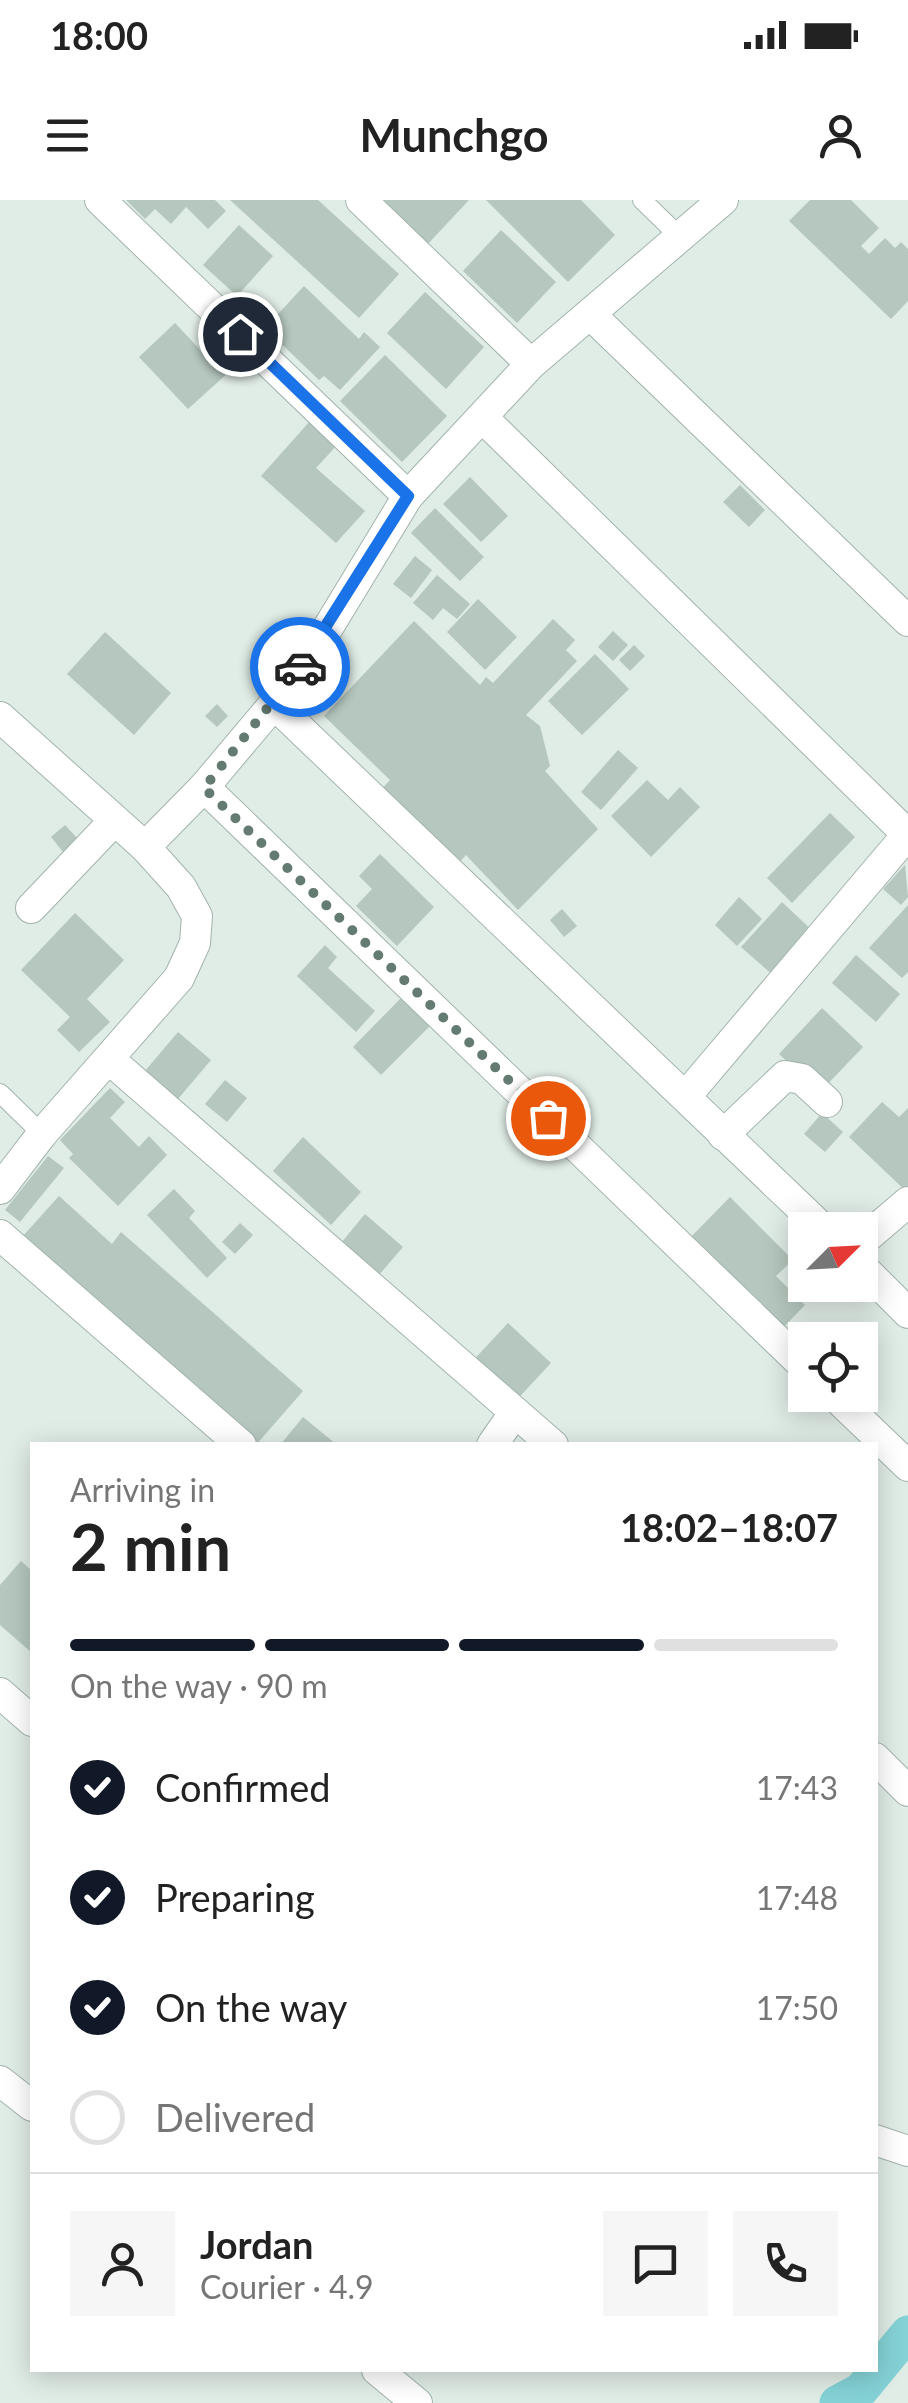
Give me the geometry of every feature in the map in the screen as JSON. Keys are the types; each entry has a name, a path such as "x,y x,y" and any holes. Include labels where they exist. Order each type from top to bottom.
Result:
{"street":[{"path":"100,200 408,496"},
{"path":"361,200 532,364"},
{"path":"144,847 204,788 274,704 329,626 408,496 532,364 723,200"},
{"path":"591,315 908,621"},
{"path":"482,417 908,835 686,1096"},
{"path":"274,704 805,1212"},
{"path":"0,717 144,847 181,887 198,916 195,943 180,978 42,1134 0,1189"},
{"path":"204,788 788,1351"},
{"path":"31,908 113,822"},
{"path":"109,1059 550,1442"},
{"path":"723,1136 785,1076 802,1079 828,1102"},
{"path":"878,1228 908,1202"},
{"path":"0,1235 237,1442"},
{"path":"878,1283 908,1312"},
{"path":"494,1442 515,1412"},
{"path":"852,1412 908,1466"},
{"path":"0,1693 30,1719"},
{"path":"878,1761 908,1791"},
{"path":"0,2081 30,2104"},
{"path":"878,2141 908,2151"},
{"path":"379,2372 417,2403"}],"lane":[{"path":"642,200 678,235"},
{"path":"0,1093 42,1134"}],"building":[{"path":"126,200 215,200 226,211 208,229 186,207 171,224 155,209 145,219"},
{"path":"230,200 318,200 399,274 359,318"},
{"path":"375,200 469,200 425,247"},
{"path":"486,200 581,200 615,235 568,282"},
{"path":"810,200 851,200 879,228 861,246 869,254 885,238 895,248 901,242 908,249 908,301 891,319 789,221"},
{"path":"239,225 273,256 237,296 203,265"},
{"path":"501,230 556,282 517,323 463,271"},
{"path":"304,286 359,339 364,332 380,347 340,390 324,376 319,380 265,328"},
{"path":"425,292 484,347 446,389 387,333"},
{"path":"175,323 206,356 211,350 230,371 188,409 139,357"},
{"path":"385,355 447,416 402,462 340,401"},
{"path":"311,420 338,444 316,468 365,511 336,543 261,476"},
{"path":"470,477 508,516 481,542 443,504"},
{"path":"740,485 765,510 749,527 723,502"},
{"path":"435,508 484,557 460,581 411,533"},
{"path":"415,556 432,570 411,598 393,584"},
{"path":"437,575 470,604 457,619 443,608 433,620 413,603"},
{"path":"478,599 517,637 485,670 447,632"},
{"path":"553,619 575,640 566,650 577,661 526,715 540,726 550,766 545,771 598,829 518,910 466,855 455,867 378,793 390,780 324,716 414,621 480,685 486,677 493,683"},
{"path":"613,631 628,645 613,661 598,647"},
{"path":"105,632 171,693 134,735 67,674"},
{"path":"634,645 645,656 630,671 619,660"},
{"path":"595,654 629,689 582,735 548,701"},
{"path":"217,704 228,716 217,727 205,716"},
{"path":"618,750 638,768 601,810 581,792"},
{"path":"647,780 668,800 680,787 700,807 651,857 611,816"},
{"path":"830,813 855,837 792,903 767,878"},
{"path":"65,825 78,839 63,852 51,837"},
{"path":"380,854 434,907 397,946 356,906 372,889 359,876"},
{"path":"905,865 908,897 901,905 883,889"},
{"path":"739,897 762,919 737,946 715,925"},
{"path":"782,902 816,934 775,977 741,947"},
{"path":"908,905 908,972 902,978 869,948"},
{"path":"562,909 577,926 564,937 550,920"},
{"path":"75,913 124,960 87,999 110,1022 79,1052 57,1030 70,1017 21,970"},
{"path":"325,945 337,957 328,968 375,1011 356,1032 297,976"},
{"path":"856,955 900,994 876,1022 832,983"},
{"path":"402,997 430,1026 381,1075 353,1047"},
{"path":"822,1008 863,1047 820,1092 779,1054"},
{"path":"178,1032 211,1060 178,1099 145,1071"},
{"path":"225,1080 247,1098 227,1122 205,1104"},
{"path":"110,1088 125,1102 110,1118 139,1147 149,1136 167,1155 118,1206 69,1158 73,1154 60,1140"},
{"path":"882,1102 899,1117 908,1108 908,1193 849,1137"},
{"path":"822,1113 843,1132 825,1152 804,1134"},
{"path":"303,1137 361,1192 331,1225 273,1171"},
{"path":"48,1156 64,1168 20,1222 5,1210"},
{"path":"174,1189 195,1211 189,1218 227,1258 207,1278 147,1215"},
{"path":"59,1196 112,1244 121,1232 303,1391 259,1442 253,1442 23,1236"},
{"path":"730,1197 788,1255 788,1265 776,1276 788,1288 788,1302 805,1305 781,1330 689,1239"},
{"path":"365,1214 403,1247 379,1275 341,1243"},
{"path":"240,1223 253,1235 235,1254 222,1242"},
{"path":"508,1323 551,1363 510,1407 467,1367"},
{"path":"303,1417 333,1442 282,1442"},
{"path":"21,1561 30,1569 30,1651 0,1625 0,1585"}],"waterway":[{"path":"878,2369 908,2333"},
{"path":"837,2403 861,2390 876,2372"}],"way so far":[{"path":"300,667 204,788 548,1118"}],"route":[{"path":"240,334 408,496 300,667"}]}
